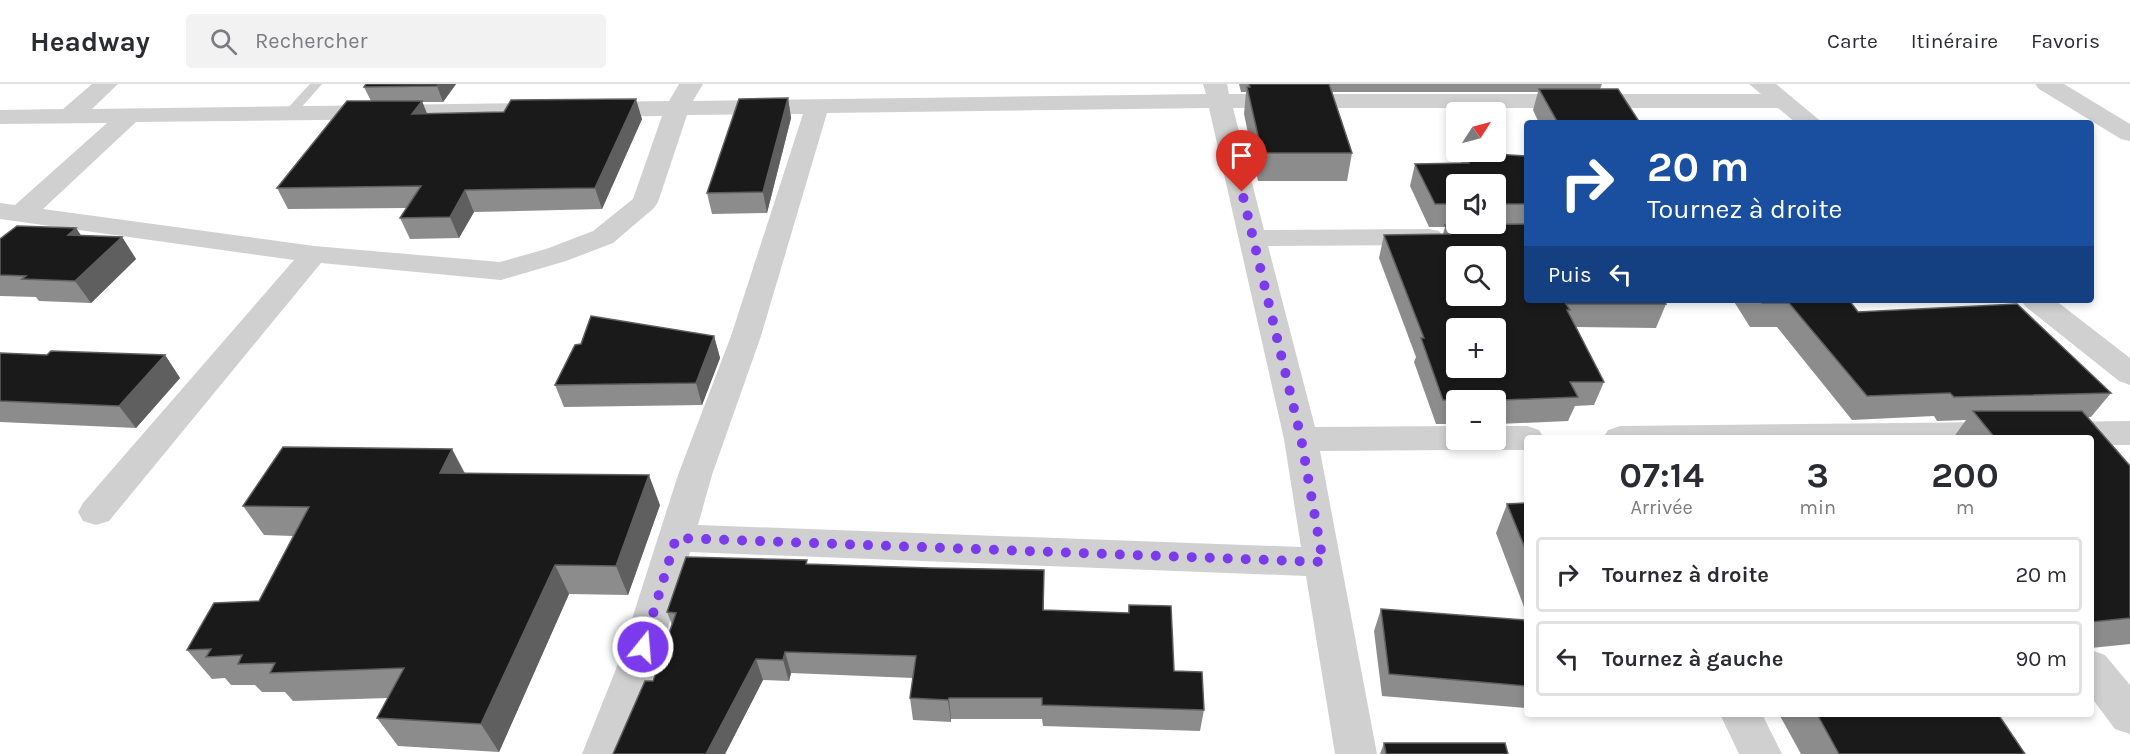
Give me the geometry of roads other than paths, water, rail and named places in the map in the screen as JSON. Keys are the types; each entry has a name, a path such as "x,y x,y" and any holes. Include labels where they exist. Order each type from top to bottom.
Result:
{"street":[{"path":"68,117 106,84"},
{"path":"23,220 314,254 501,271 556,255 603,237 645,202 678,108 691,84"},
{"path":"1761,84 1807,120"},
{"path":"2047,84 2130,134"},
{"path":"0,117 817,107 1217,92 1783,101"},
{"path":"1217,92 1301,438 1356,754"},
{"path":"603,754 636,669 695,475 746,336 817,107"},
{"path":"0,130 30,117"},
{"path":"23,220 129,117"},
{"path":"1253,238 1452,237"},
{"path":"96,512 314,254"},
{"path":"2040,303 2130,374"},
{"path":"2018,435 2130,433"},
{"path":"1301,438 1446,438"},
{"path":"1506,438 1524,438"},
{"path":"676,538 1323,562"},
{"path":"2094,671 2130,716"},
{"path":"1742,717 1761,754"}],"lane":[{"path":"289,114 316,84"}]}
